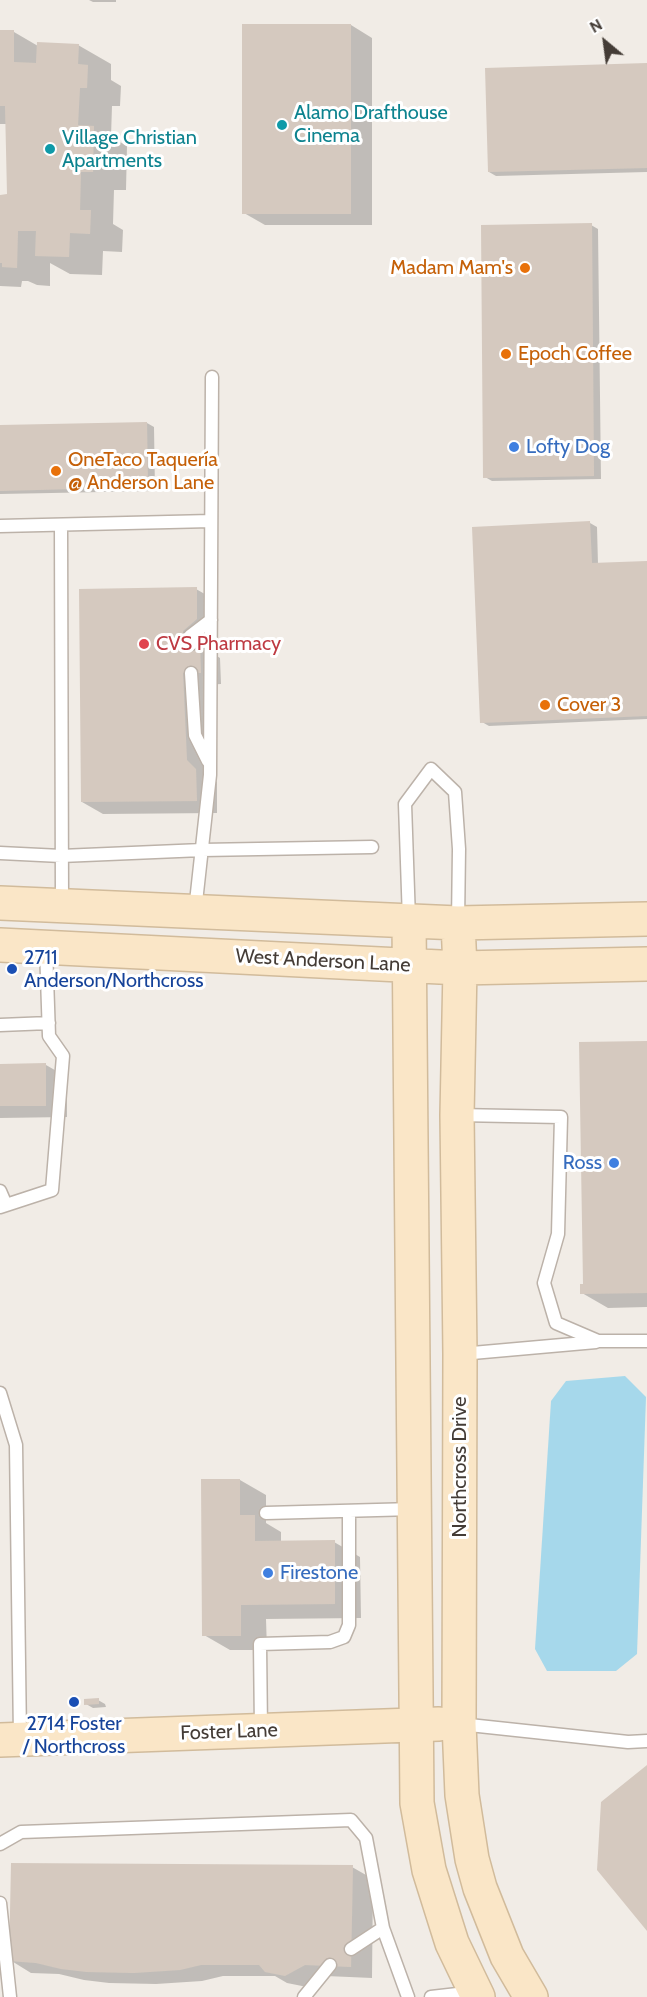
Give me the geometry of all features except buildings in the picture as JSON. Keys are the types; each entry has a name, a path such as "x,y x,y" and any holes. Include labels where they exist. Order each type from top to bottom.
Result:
{"street":[{"path":"0,903 458,923 647,919"},
{"path":"409,921 417,1803 429,1870 452,1943 477,1995"},
{"name":"Northcross Drive","path":"458,923 460,968 457,1115 460,1354 459,1724 462,1795 472,1859 494,1926 507,1956 531,1997"},
{"name":"West Anderson Lane","path":"0,945 460,968 647,964"},
{"path":"414,1359 460,1354"},
{"name":"Foster Lane","path":"10,1740 459,1724"}],"lane":[{"path":"195,912 210,765 212,377"},
{"path":"0,526 212,520"},
{"path":"61,525 62,906"},
{"path":"191,644 190,636 211,620"},
{"path":"191,673 195,735 210,765"},
{"path":"409,921 405,804 431,769 455,792 459,849 458,923"},
{"path":"0,854 61,856 201,850 372,847"},
{"path":"0,1191 3,1206 52,1190 63,1056 49,1036 46,947"},
{"path":"0,1025 49,1023"},
{"path":"457,1115 561,1117 558,1234 544,1283 556,1323 598,1341"},
{"path":"460,1354 598,1341 647,1341"},
{"path":"0,1393 16,1445 10,1740"},
{"path":"266,1513 414,1509"},
{"path":"261,1731 260,1644 330,1642 344,1637 349,1624 349,1511"},
{"path":"459,1724 628,1742 647,1741"},
{"path":"0,1844 21,1832 351,1820 366,1838 383,1928 408,1997"},
{"path":"0,1903 10,1997"},
{"path":"351,1949 383,1928"},
{"path":"304,1997 330,1965"},
{"path":"431,1997 477,1995"}],"water":[{"path":"625,1376 646,1397 637,1654 616,1671 547,1671 535,1649 551,1401 566,1381"}],"place":[{"name":"Alamo Drafthouse Cinema","path":"282,125"},
{"name":"Village Christian Apartments","path":"50,149"},
{"name":"Madam Mam's","path":"525,268"},
{"name":"Epoch Coffee","path":"506,354"},
{"name":"Lofty Dog","path":"514,447"},
{"name":"OneTaco Taquería @ Anderson Lane","path":"56,471"},
{"name":"CVS Pharmacy","path":"144,644"},
{"name":"Cover 3","path":"545,705"},
{"name":"2711 Anderson/Northcross","path":"12,969"},
{"name":"Ross","path":"614,1163"},
{"name":"Firestone","path":"268,1573"},
{"name":"2714 Foster / Northcross","path":"74,1702"}]}
